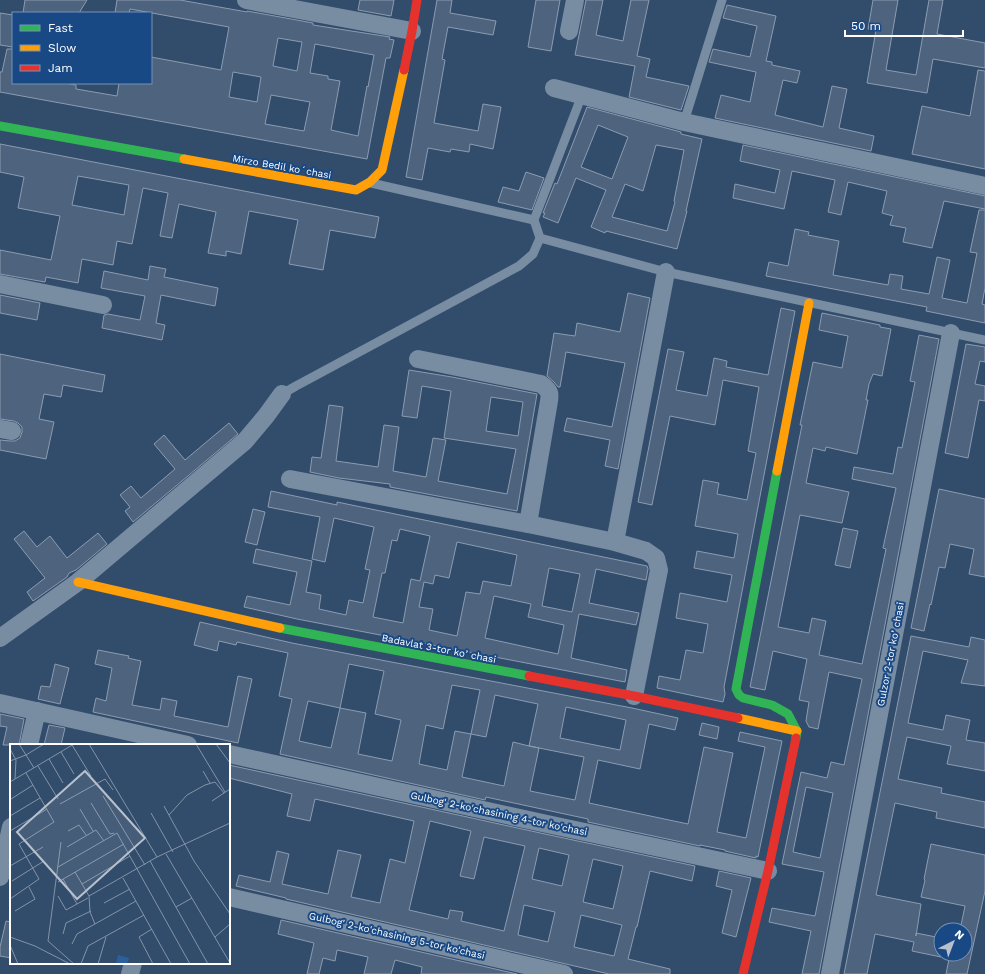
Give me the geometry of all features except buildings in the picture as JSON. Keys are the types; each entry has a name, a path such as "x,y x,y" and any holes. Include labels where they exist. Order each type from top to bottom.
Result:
{"street":[{"path":"246,0 412,31"},
{"name":"Mirzo Bedil koʻchasi","path":"0,126 356,190 370,182 382,170 418,0"},
{"path":"569,31 574,0"},
{"path":"554,88 684,122 985,186"},
{"path":"615,542 666,272"},
{"path":"0,284 102,305"},
{"path":"743,974 768,872 798,731 788,714 772,705 744,698 738,695 736,689 809,303"},
{"name":"Gulzor 2-tor koʼchasi","path":"830,974 951,333"},
{"path":"418,359 541,384 548,389 550,396 528,524"},
{"path":"0,638 78,582 244,441 266,416 282,394"},
{"path":"290,479 528,524 646,550 656,558 659,570 634,696"},
{"name":"Badavlat 3-tor koʼchasi","path":"78,582 294,631 634,696 798,731"},
{"path":"0,703 181,744"},
{"path":"29,744 36,711"},
{"name":"Gulbog' 2-ko'chasining 4-tor ko'chasi","path":"230,754 768,872"},
{"path":"0,877 10,832"},
{"name":"Gulbog' 2-ko'chasining 5-tor ko'chasi","path":"230,897 564,974"},
{"path":"130,974 132,964"}],"lane":[{"path":"684,122 722,0"},
{"path":"282,394 519,266 533,254 540,238 534,220 582,95"},
{"path":"370,182 534,220"},
{"path":"540,238 666,272 985,340"}],"traffic: fast":[{"path":"0,126 184,159"},
{"path":"777,471 736,689 739,695 743,698 772,705 788,714 797,731 796,738"},
{"path":"280,628 529,676"}],"traffic: slow":[{"path":"184,159 356,190 370,182 382,170 404,70"},
{"path":"777,471 809,303"},
{"path":"78,582 280,628"},
{"path":"738,718 797,731"}],"traffic: jam":[{"path":"404,70 417,0"},
{"path":"529,676 738,718"},
{"path":"743,974 768,871 796,738"}]}
